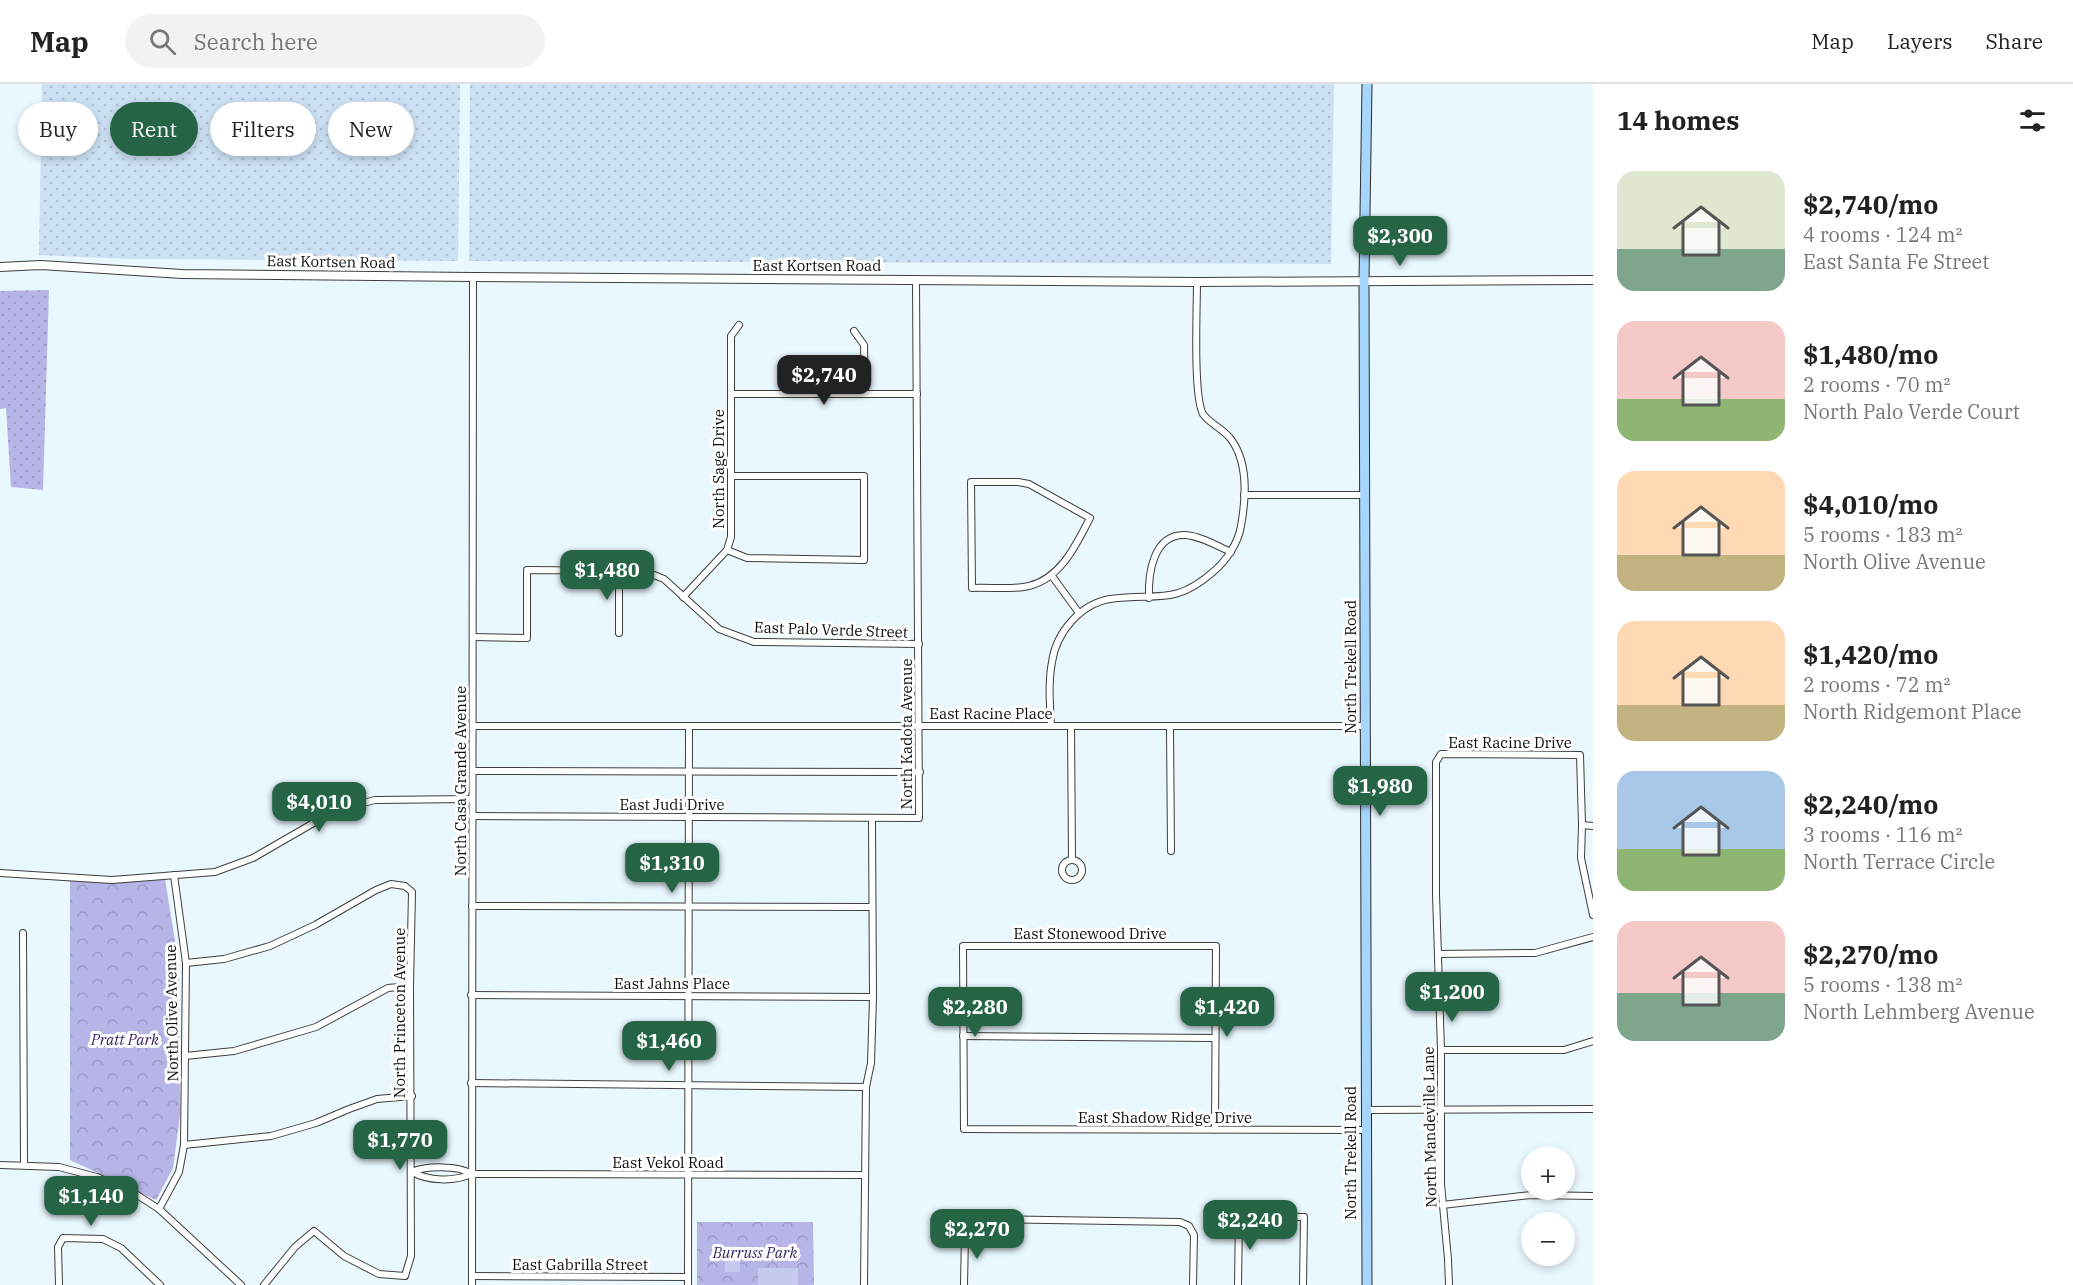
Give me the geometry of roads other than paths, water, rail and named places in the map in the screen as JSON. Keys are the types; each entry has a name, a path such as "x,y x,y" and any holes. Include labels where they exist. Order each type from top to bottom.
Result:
{"main road":[{"name":"North Trekell Road","path":"1367,84 1364,280 1367,1285"}],"street":[{"name":"East Kortsen Road","path":"0,267 41,265 182,274 473,277 1197,282 1593,280"},
{"name":"North Casa Grande Avenue","path":"472,1285 473,277"},
{"name":"North Kadota Avenue","path":"873,819 920,818 916,280"},
{"path":"1051,726 1052,660 1059,640 1079,613 1096,603 1110,599 1174,596 1198,584 1231,552 1241,528 1244,464 1231,439 1203,414 1198,392 1197,282"},
{"name":"North Sage Drive","path":"683,597 727,550 731,537 731,336 739,326"},
{"path":"854,331 864,345 865,394"},
{"path":"731,394 917,394"},
{"path":"727,550 747,558 864,560 864,476 731,476"},
{"path":"971,482 1029,484 1090,518 1071,555 1052,576 1029,586 972,588 971,482"},
{"path":"1244,495 1365,495"},
{"path":"1149,598 1148,579 1151,564 1164,543 1173,537 1186,535 1231,552"},
{"name":"East Palo Verde Street","path":"473,637 527,638 527,570 619,569 644,571 664,579 719,629 754,642 919,644"},
{"path":"619,569 619,633"},
{"path":"1052,576 1079,613"},
{"name":"East Racine Place","path":"473,726 1366,726"},
{"path":"688,1285 689,727"},
{"path":"1071,727 1072,860"},
{"path":"1170,727 1171,851"},
{"name":"East Racine Drive","path":"1441,754 1580,755 1582,825"},
{"name":"North Mandeville Lane","path":"1441,754 1436,762 1438,954 1442,1205 1449,1285"},
{"path":"472,771 920,772"},
{"path":"0,873 112,880 215,872 253,858 317,821 348,807 375,800 472,799"},
{"name":"East Judi Drive","path":"472,816 873,819"},
{"path":"864,1285 864,1174 873,996 871,907 873,819"},
{"path":"1593,826 1582,825 1581,858 1593,915"},
{"name":"North Olive Avenue","path":"159,1209 179,1172 184,1145 186,963 174,875"},
{"name":"North Princeton Avenue","path":"186,963 224,959 270,946 315,925 376,890 391,884 405,886 412,892 411,1256 405,1276 379,1274 344,1256 314,1231 295,1247 264,1285"},
{"path":"472,906 871,907"},
{"path":"23,933 24,1165"},
{"path":"1438,954 1535,953 1593,937"},
{"name":"East Stonewood Drive","path":"963,1036 963,946 1216,946 1215,1038"},
{"path":"186,1056 234,1050 316,1027 388,988 410,986"},
{"name":"East Jahns Place","path":"471,995 873,996"},
{"path":"963,1036 1215,1038 1215,1130"},
{"name":"East Shadow Ridge Drive","path":"963,1036 964,1130 1366,1130"},
{"path":"1441,1050 1564,1050 1593,1041"},
{"path":"471,1083 867,1087"},
{"path":"184,1145 271,1136 316,1123 349,1108 377,1099 412,1096"},
{"path":"1366,1110 1593,1109"},
{"path":"0,1165 59,1167 97,1177 134,1194 159,1209 241,1285"},
{"name":"East Vekol Road","path":"412,1172 421,1168 464,1169 471,1174"},
{"name":"East Vekol Road","path":"412,1172 423,1178 461,1179 471,1174 864,1174"},
{"path":"1442,1205 1531,1195 1593,1196"},
{"path":"1238,1285 1239,1216 1304,1217 1303,1285"},
{"path":"964,1285 965,1236 970,1225 984,1220 1180,1222 1189,1226 1194,1235 1193,1285"},
{"path":"59,1285 58,1247 63,1238 103,1239 121,1248 160,1285"},
{"name":"East Gabrilla Street","path":"472,1276 688,1277"}],"park label":[{"name":"Pratt Park","path":"125,1040"},
{"name":"Burruss Park","path":"755,1253"}]}
